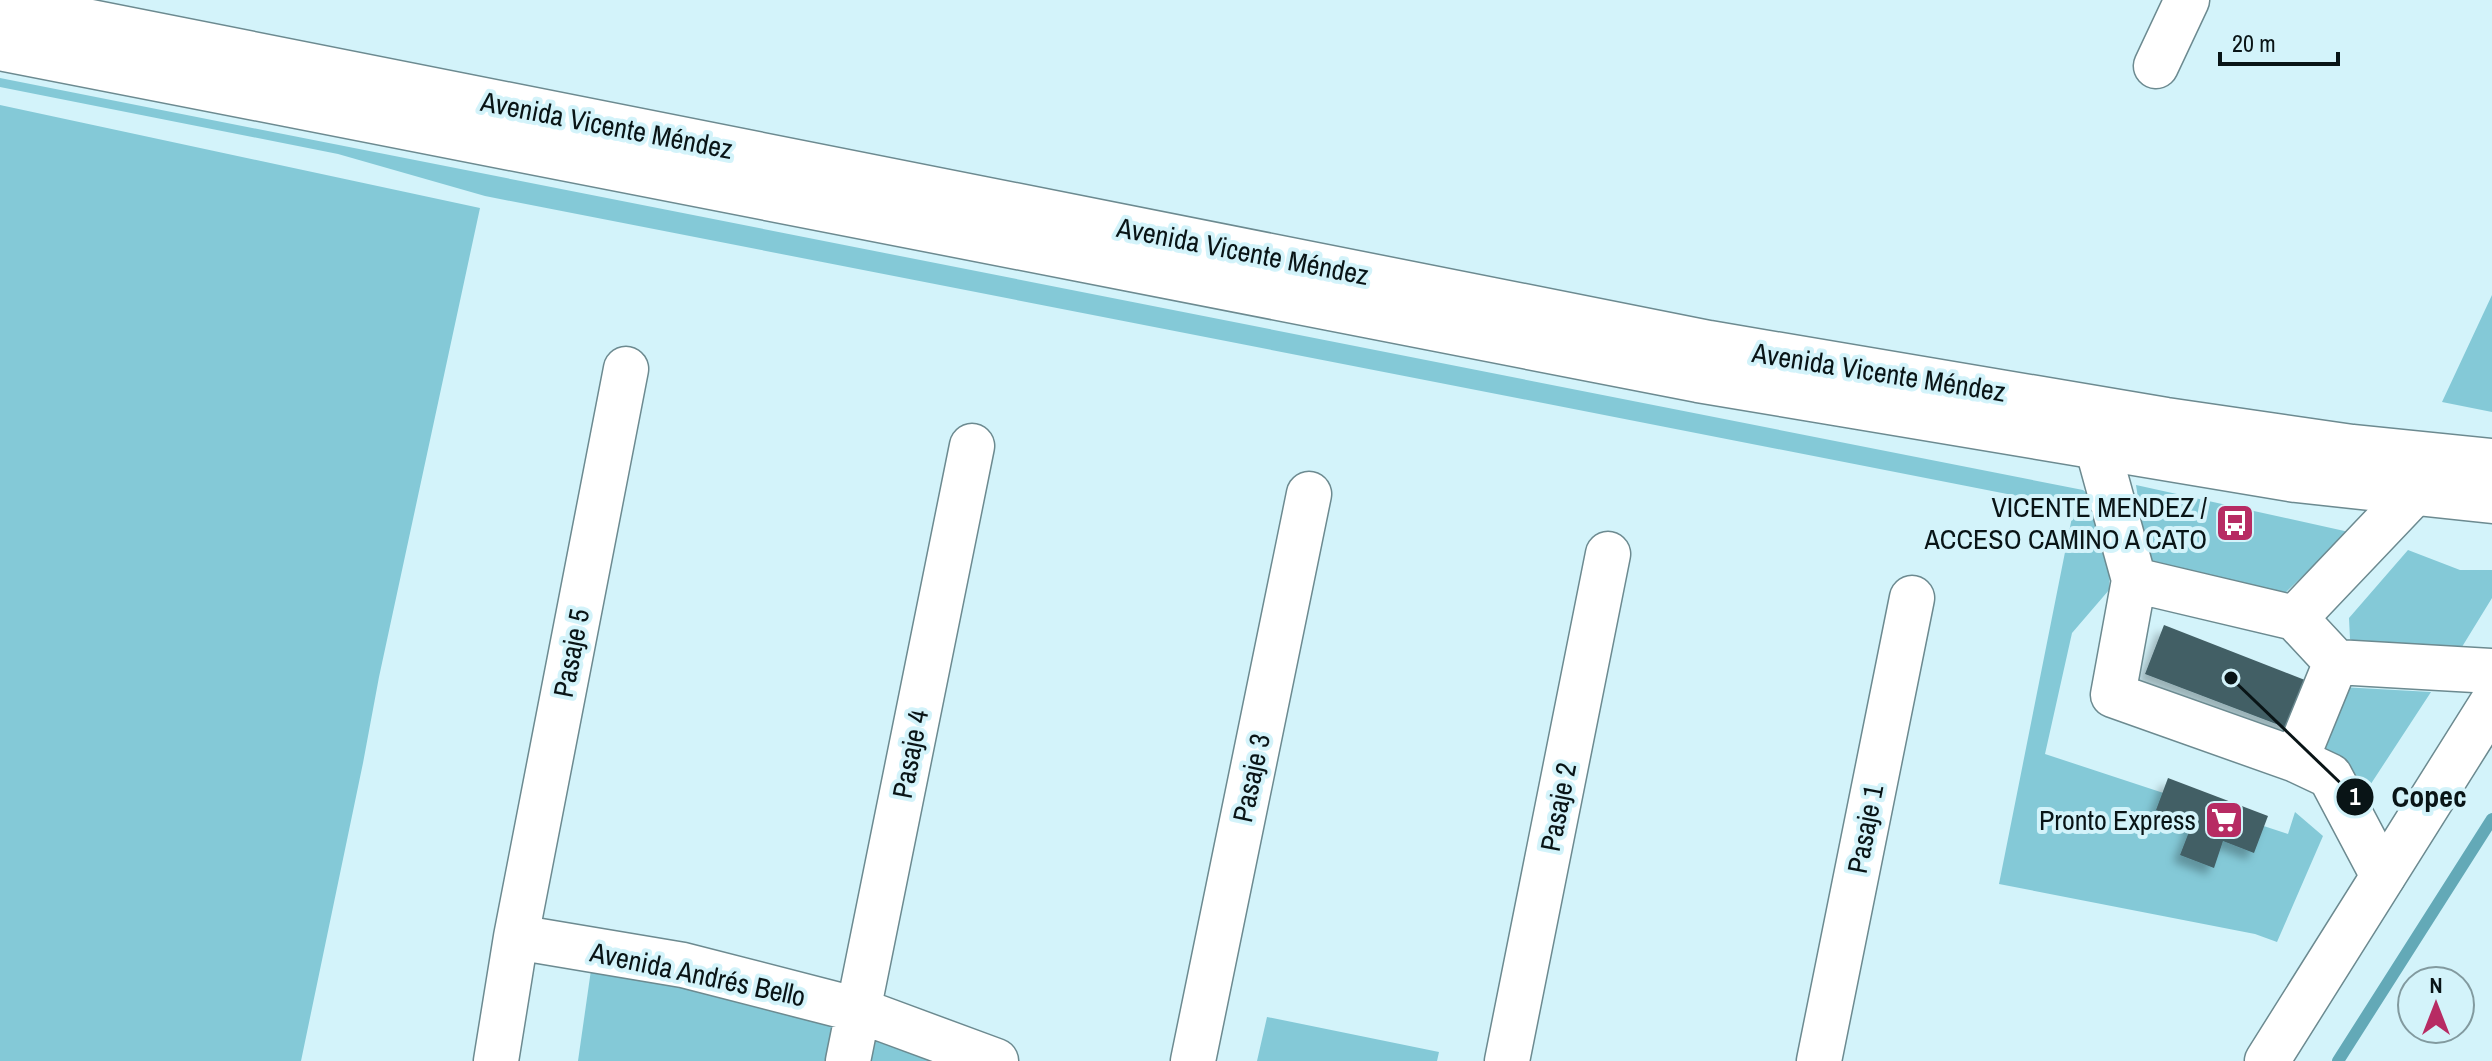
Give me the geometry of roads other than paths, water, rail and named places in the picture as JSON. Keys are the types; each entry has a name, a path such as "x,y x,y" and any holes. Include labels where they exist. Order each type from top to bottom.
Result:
{"main road":[{"path":"2156,66 2187,0"},
{"name":"Avenida Vicente Méndez","path":"0,4 1709,343 2166,420 2352,447 2492,461"},
{"name":"Avenida Vicente Méndez","path":"0,48 1698,380 2296,480 2492,501"},
{"name":"Pasaje 5","path":"516,937 626,369"},
{"name":"Pasaje 4","path":"848,1061 972,446"},
{"path":"2097,446 2134,580 2113,695 2296,760 2330,776 2383,876"},
{"name":"Pasaje 3","path":"1193,1061 1309,494"},
{"path":"2295,618 2413,494"},
{"name":"Pasaje 2","path":"1507,1061 1608,554"},
{"path":"2134,580 2295,618 2336,662 2492,671"},
{"name":"Pasaje 1","path":"1819,1061 1912,598"},
{"path":"2296,760 2336,662"},
{"path":"2267,1061 2492,703"},
{"path":"496,1061 516,937"},
{"name":"Avenida Andrés Bello","path":"516,937 683,965 858,1010 996,1061"}],"waterway":[{"path":"2338,1061 2492,819"}],"place":[{"name":"VICENTE MENDEZ / ACCESO CAMINO A CATO","path":"2235,523"},
{"name":"Copec","path":"2231,678"},
{"name":"Pronto Express","path":"2224,820"}]}
